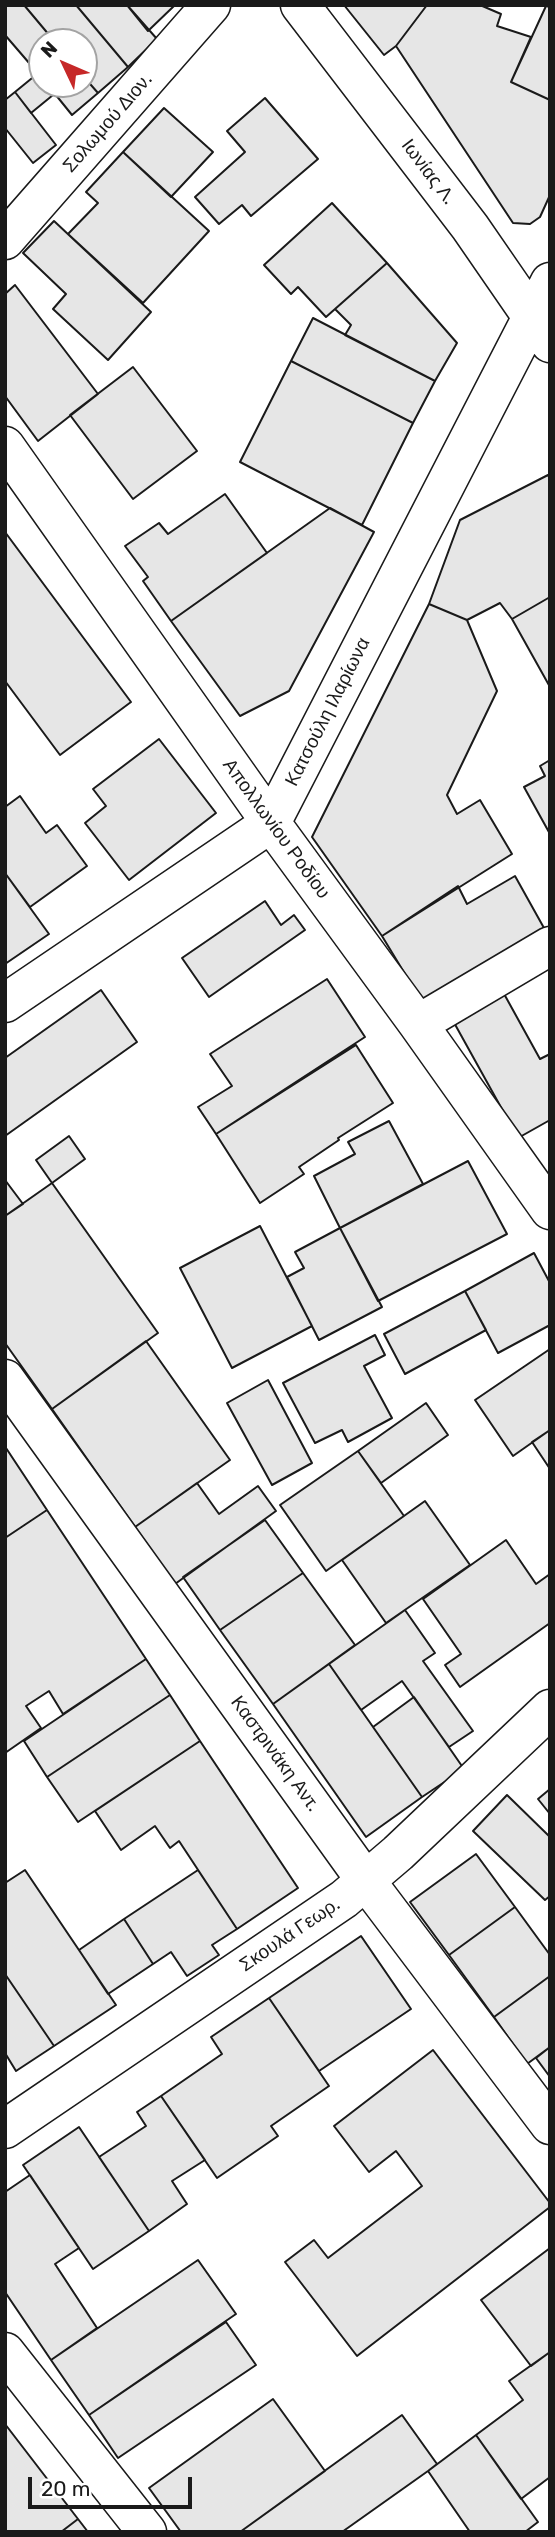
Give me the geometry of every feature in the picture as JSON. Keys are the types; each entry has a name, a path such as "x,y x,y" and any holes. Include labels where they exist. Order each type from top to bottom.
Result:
{"street":[{"name":"Σολωμού Διον.","path":"5,240 211,5"},
{"name":"Ιωνίας Λ.","path":"300,5 471,227 541,329"},
{"name":"Κατσούλη Ιλαρίωνα","path":"5,1003 271,823 541,329 550,282"},
{"name":"Απολλωνίου Ροδίου","path":"5,446 271,823 550,1210"},
{"path":"418,1024 550,946"},
{"name":"Καστρινάκη Αντ.","path":"5,1379 366,1881 550,2125"},
{"name":"Σκουλά Γεωρ.","path":"5,2129 321,1915 366,1881 550,1709"},
{"path":"5,2352 147,2532"}],"building":[{"path":"5,5 24,5 43,28 28,28 28,62 5,35"},
{"path":"24,5 76,5 95,28 43,28"},
{"path":"76,5 127,5 157,39 128,67"},
{"path":"127,5 175,5 148,31"},
{"path":"344,5 427,5 396,46 384,55"},
{"path":"427,5 480,5 501,14 497,26 531,37 511,82 550,100 550,195 540,217 530,224 513,223 396,46"},
{"path":"546,6 550,7 550,100 511,82"},
{"path":"98,31 128,67 98,93"},
{"path":"28,81 28,98 49,98 31,113 15,92"},
{"path":"15,92 56,145 33,163 5,128 5,100"},
{"path":"58,98 92,98 72,115"},
{"path":"265,98 318,159 251,216 242,205 219,224 195,197 245,152 227,131"},
{"path":"164,108 213,152 171,197 123,152"},
{"path":"123,152 209,231 143,303 68,234 98,203 86,192"},
{"path":"332,203 387,263 326,317 298,287 291,294 264,265"},
{"path":"54,221 151,312 108,360 53,309 66,294 23,253"},
{"path":"387,263 457,343 435,381 345,335 351,325 335,309"},
{"path":"15,285 98,394 38,441 5,396 5,294"},
{"path":"313,318 435,381 413,423 291,361"},
{"path":"291,361 413,423 362,525 240,462"},
{"path":"133,367 197,451 133,499 70,415"},
{"path":"548,475 550,597 512,619 500,603 467,620 429,604 460,520"},
{"path":"225,494 267,553 171,621 143,581 148,577 125,546 159,523 168,534"},
{"path":"330,508 374,532 289,691 240,716 171,621"},
{"path":"5,532 131,702 60,755 5,681"},
{"path":"550,597 550,687 512,619"},
{"path":"429,604 467,620 497,691 447,795 457,814 480,800 512,854 382,936 312,837"},
{"path":"159,739 216,813 129,880 85,823 106,806 93,789"},
{"path":"550,760 550,834 524,787 545,776 540,766"},
{"path":"20,796 46,833 57,825 87,866 30,907 5,873 5,807"},
{"path":"5,873 49,934 5,964"},
{"path":"515,876 544,928 422,1002 382,936 458,886 467,904"},
{"path":"265,901 281,925 294,915 305,930 209,997 182,958"},
{"path":"327,979 365,1037 216,1134 198,1107 232,1086 210,1054"},
{"path":"101,990 137,1042 5,1136 5,1058"},
{"path":"503,992 540,1059 550,1054 550,1120 518,1138 452,1019"},
{"path":"356,1045 393,1103 299,1167 304,1174 260,1203 216,1134"},
{"path":"389,1121 423,1184 340,1228 314,1176 355,1154 348,1142"},
{"path":"69,1136 85,1159 52,1183 36,1160"},
{"path":"468,1161 507,1234 378,1301 340,1228"},
{"path":"5,1180 23,1204 5,1216"},
{"path":"52,1183 158,1333 52,1409 5,1343 5,1216"},
{"path":"260,1226 312,1326 232,1368 180,1268"},
{"path":"340,1228 382,1307 319,1340 287,1277 304,1268 295,1252"},
{"path":"534,1253 550,1283 550,1325 498,1353 465,1291"},
{"path":"465,1291 486,1330 405,1374 384,1334"},
{"path":"375,1335 385,1355 364,1366 392,1418 348,1442 342,1430 315,1443 283,1383"},
{"path":"146,1341 230,1460 135,1527 52,1409"},
{"path":"550,1349 550,1430 513,1456 475,1400"},
{"path":"268,1380 312,1463 272,1485 227,1403"},
{"path":"426,1403 448,1435 381,1483 358,1451"},
{"path":"550,1430 550,1469 532,1442"},
{"path":"5,1448 47,1510 5,1538"},
{"path":"358,1451 404,1516 326,1571 280,1505"},
{"path":"197,1483 219,1514 258,1486 276,1511 175,1584 135,1527"},
{"path":"425,1501 470,1565 386,1623 342,1560"},
{"path":"47,1510 146,1659 63,1714 49,1691 26,1706 41,1728 5,1753 5,1538"},
{"path":"265,1520 303,1573 220,1630 183,1577"},
{"path":"506,1540 536,1584 550,1574 550,1623 460,1687 445,1665 461,1654 423,1599"},
{"path":"303,1573 355,1645 273,1704 220,1630"},
{"path":"405,1610 435,1653 423,1661 473,1731 449,1747 402,1681 361,1710 329,1664"},
{"path":"146,1659 170,1695 47,1777 24,1741"},
{"path":"329,1664 422,1797 366,1837 273,1704"},
{"path":"170,1695 200,1741 78,1822 47,1777"},
{"path":"414,1697 464,1769 422,1797 373,1727"},
{"path":"200,1741 298,1888 237,1929 179,1841 170,1848 155,1826 121,1850 95,1811"},
{"path":"550,1789 550,1814 538,1799"},
{"path":"507,1795 550,1837 550,1896 545,1900 473,1831"},
{"path":"476,1854 515,1907 449,1955 410,1902"},
{"path":"25,1870 116,2005 54,2046 5,1974 5,1883"},
{"path":"198,1870 237,1929 212,1945 219,1955 187,1976 171,1952 153,1964 124,1919"},
{"path":"515,1907 550,1955 550,1976 494,2017 449,1955"},
{"path":"124,1919 153,1964 108,1994 79,1950"},
{"path":"361,1936 411,2009 319,2071 269,1998"},
{"path":"5,1974 54,2046 16,2071 5,2053"},
{"path":"550,1976 550,2047 527,2064 494,2017"},
{"path":"269,1998 329,2086 271,2126 278,2136 217,2178 161,2096 222,2054 211,2037"},
{"path":"550,2047 550,2077 536,2058"},
{"path":"433,2050 550,2203 550,2207 357,2356 285,2262 314,2240 328,2258 422,2186 396,2151 369,2172 334,2126"},
{"path":"161,2096 205,2160 172,2181 187,2204 149,2231 99,2157 146,2126 137,2112"},
{"path":"79,2127 149,2231 93,2269 23,2165"},
{"path":"30,2175 79,2248 55,2264 97,2328 51,2360 5,2292 5,2192"},
{"path":"550,2248 550,2352 531,2366 481,2300"},
{"path":"198,2260 236,2314 89,2415 51,2360"},
{"path":"226,2322 256,2365 118,2458 89,2415"},
{"path":"550,2352 550,2477 521,2499 476,2435 523,2400 509,2381"},
{"path":"273,2399 325,2471 240,2532 181,2532 149,2488"},
{"path":"402,2415 437,2464 428,2471 342,2532 240,2532"},
{"path":"5,2424 78,2519 61,2532 5,2532"},
{"path":"476,2435 538,2522 525,2532 470,2532 428,2471"},
{"path":"78,2519 88,2532 61,2532"}]}
